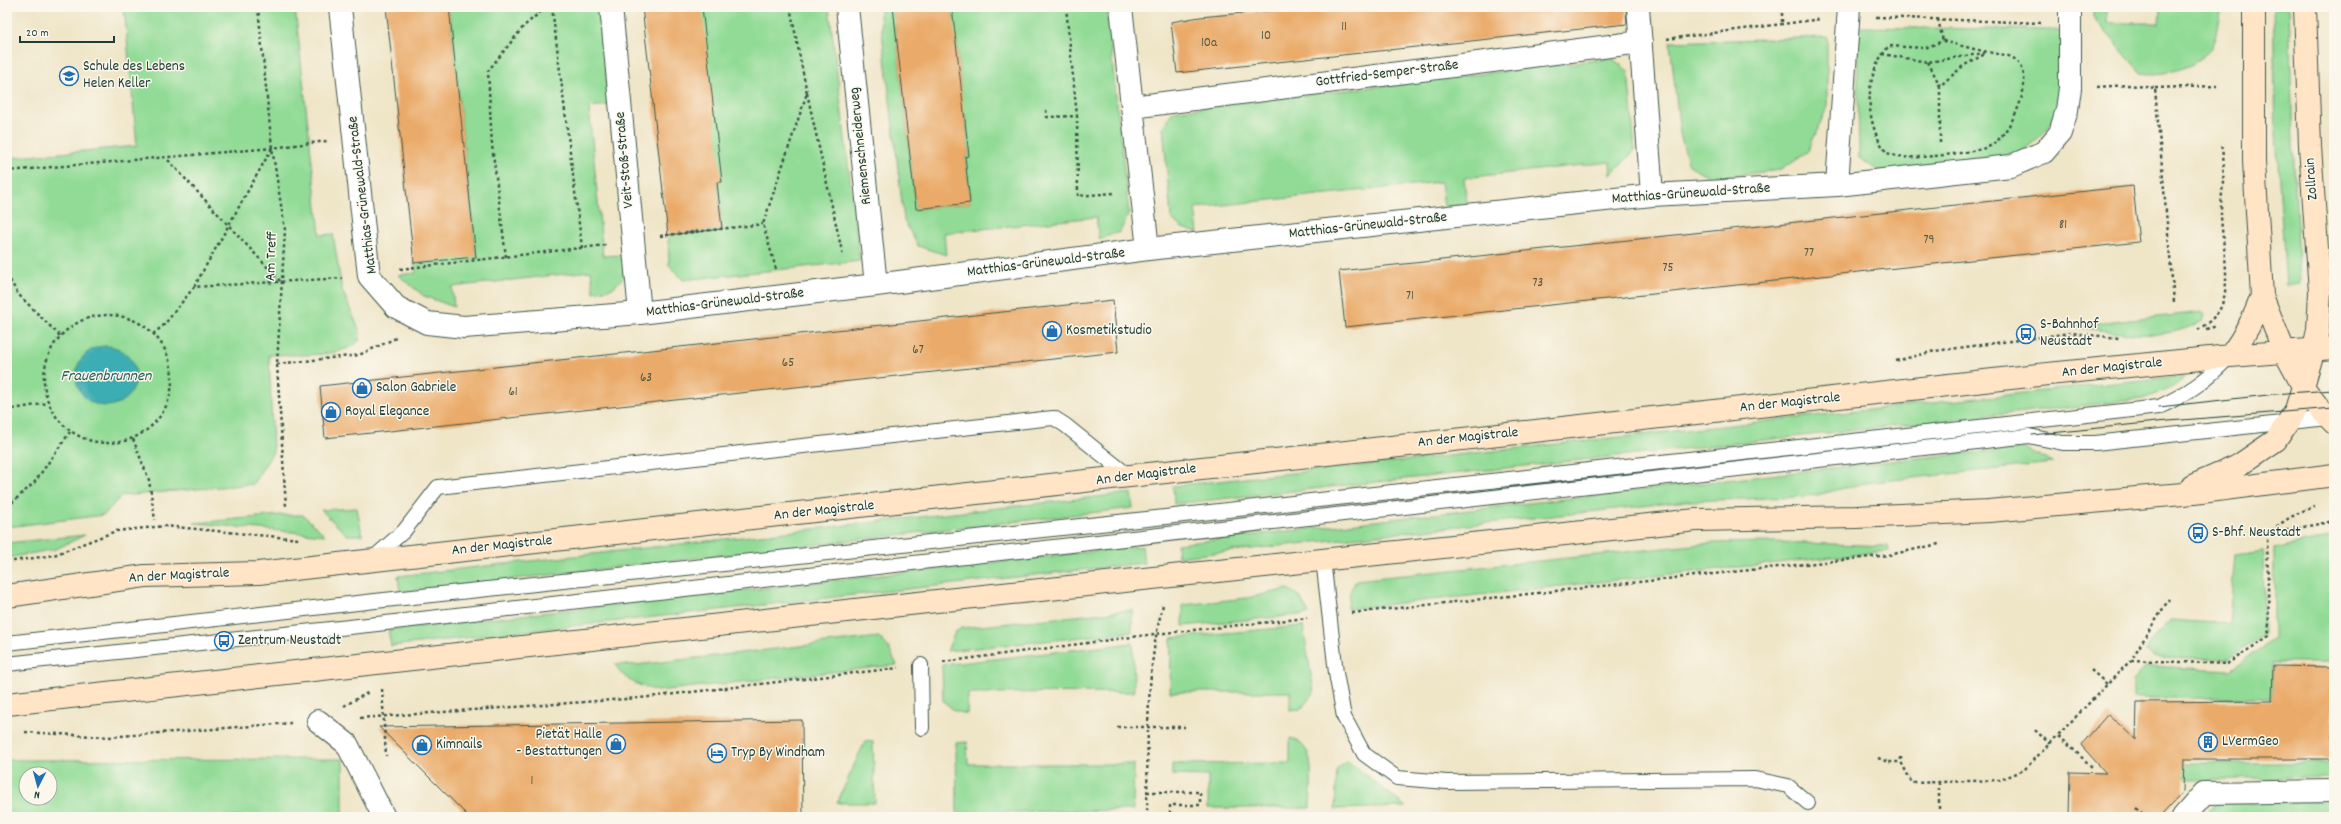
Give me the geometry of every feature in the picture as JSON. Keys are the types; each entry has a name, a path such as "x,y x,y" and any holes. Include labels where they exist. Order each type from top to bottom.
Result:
{"main road":[{"path":"2254,7 2254,161 2262,296 2284,351 2304,388 2331,420"},
{"name":"Zollrain","path":"2305,7 2310,146 2320,292 2318,329 2324,349"},
{"path":"2230,356 2243,338 2254,318 2262,296"},
{"path":"2163,496 2238,466 2276,440 2290,420 2324,349"},
{"name":"An der Magistrale","path":"7,596 145,576 258,573 2030,376 2284,351 2324,349"},
{"path":"7,704 1323,559 1696,520 1856,517 1989,511 2163,496 2334,475"}],"street":[{"name":"Matthias-Grünewald-Straße","path":"340,7 356,137 369,275 396,307 426,323 464,327 640,313 876,285 1148,250 1652,195 1837,185 2011,166 2044,152 2060,133 2067,110 2070,88 2070,7"},
{"name":"Veit-Stoß-Straße","path":"611,7 640,313"},
{"name":"Riemenschneiderweg","path":"847,7 876,285"},
{"path":"1121,7 1148,250"},
{"path":"1638,7 1652,195"},
{"path":"1837,185 1849,7"},
{"name":"Gottfried-Semper-Straße","path":"1132,107 1641,42"},
{"path":"318,721 348,744 384,817"},
{"path":"2183,817 2204,793 2334,791"}],"lane":[{"path":"7,643 383,600 1171,516 2159,407 2190,392 2212,376 2230,356"},
{"path":"371,561 404,531 438,487 1043,419 1054,418 1065,425 1130,477"},
{"path":"7,663 377,624 2029,436 2063,443 2095,443 2290,420 2331,420"},
{"path":"1165,535 2032,435"},
{"path":"1323,559 1336,673 1344,717 1364,754 1397,778 1447,782 1755,779 1788,786 1808,803"},
{"path":"921,665 922,728"}],"path":[{"name":"Am Treff","path":"258,7 272,148 285,230 277,364 286,507"},
{"path":"506,257 492,145 488,71 524,26 546,7"},
{"path":"552,7 582,248"},
{"path":"790,7 807,93 850,288"},
{"path":"1066,7 1076,116 1078,196 1142,190"},
{"path":"1782,7 1782,24"},
{"path":"1938,19 1943,41"},
{"path":"1943,41 1987,52 2012,57 2022,66 2025,79 2024,96 1998,141 1977,152 1899,157 1887,153 1880,144 1873,129 1870,103 1875,70 1882,54 1889,46 1925,48 1943,41"},
{"path":"1882,54 1928,62 1987,52"},
{"path":"1940,86 1963,66 1987,52"},
{"path":"1928,62 1940,86 1940,154"},
{"path":"2112,86 2128,85 2155,88 2217,86"},
{"path":"2155,88 2174,302"},
{"path":"783,296 763,224 807,93"},
{"path":"1046,110 1046,117 1076,116"},
{"path":"7,171 272,148 356,137"},
{"path":"2192,332 2210,322 2220,309 2223,298 2225,260 2221,211 2225,161 2221,145"},
{"path":"153,334 164,325 194,287 272,148"},
{"path":"168,160 282,283"},
{"path":"194,287 282,283 369,275 582,248 632,239 763,224"},
{"path":"7,275 18,294 60,336"},
{"path":"115,315 134,320 153,334 165,349 172,369 172,391 164,411 151,428 132,439 111,444 90,441 70,432 57,420 48,403 43,386 44,368 50,350 60,336 76,323 95,316 115,315"},
{"path":"277,364 360,355 426,323"},
{"path":"1889,363 1935,350 2071,333 2125,338"},
{"path":"7,410 48,403"},
{"path":"7,507 34,483 70,432"},
{"path":"132,439 149,480 155,520"},
{"path":"2267,534 2283,521 2304,510 2319,506"},
{"path":"2267,534 2334,521"},
{"path":"7,562 54,555 116,531 165,526 300,539"},
{"path":"2131,660 2227,664 2269,636 2267,534"},
{"path":"24,732 108,736 640,698 921,665 1155,634 1889,555 1939,544"},
{"path":"1901,757 1901,762 1912,783 2000,780 2024,770 2059,736 2131,660 2169,599"},
{"path":"1147,817 1149,727 1155,634 1164,602"},
{"path":"2091,670 2107,684"},
{"path":"382,686 384,751 387,759"},
{"path":"1117,727 1185,727"},
{"path":"2035,730 2050,744"},
{"path":"2059,736 2092,767"},
{"path":"1878,758 1888,762 1901,762"},
{"path":"1939,782 1939,817"},
{"path":"1147,792 1200,792 1200,804 1170,805 1170,817"},
{"path":"2136,808 2146,817"}],"green space":[{"path":"124,7 295,7 320,235 333,234 342,290 360,332 359,341 351,347 341,351 329,353 269,355 273,452 253,484 121,496 104,515 7,527 7,158 137,146"},
{"path":"449,7 600,7 609,105 589,107 603,256 624,255 624,277 613,288 594,292 591,271 452,287 454,307 424,296 398,275 416,273 414,263 476,256"},
{"path":"697,7 829,7 860,261 683,280 669,265 668,235 722,229 717,182 721,182"},
{"path":"879,7 893,7 916,209 970,203 965,157 969,156 965,114 960,115 957,87 961,87 957,49 949,18 954,18 952,7 1106,7 1129,213 1120,232 1099,239 1096,217 944,233 946,255 918,246 904,220"},
{"path":"2093,7 2107,7 2107,23 2159,23 2160,7 2221,7 2213,43 2201,58 2192,64 2171,72 2150,74 2141,73 2093,17"},
{"path":"2273,7 2289,7 2293,145 2300,284 2286,286 2276,135"},
{"path":"1857,27 2056,30 2063,33 2063,88 2055,117 2046,130 2033,143 2015,155 1883,174 1859,158"},
{"path":"1827,37 1827,107 1808,151 1780,170 1711,178 1689,165 1680,134 1670,42"},
{"path":"1612,58 1628,71 1635,150 1611,175 1610,162 1464,178 1467,204 1444,207 1441,182 1195,208 1198,233 1182,228 1171,218 1163,127 1173,111"},
{"path":"2202,312 2205,315 2203,321 2186,328 2153,334 2120,333 2068,327"},
{"path":"2170,377 2185,378 2171,388 2143,399 1174,504 1173,486"},
{"path":"2024,448 2053,463 1865,483 1816,495 1688,501 1178,557 1177,544 1908,459"},
{"path":"1131,493 1133,508 400,592 398,576"},
{"path":"357,508 362,535 347,535 321,510"},
{"path":"281,515 303,515 325,535 194,523"},
{"path":"85,535 56,549 7,558 7,543"},
{"path":"2334,536 2334,662 2272,662 2272,698 2133,698 2133,680 2146,666 2230,670 2274,639 2274,549"},
{"path":"1775,542 1888,546 1889,551 1347,609 1350,592 1356,580 1712,543"},
{"path":"1142,546 1144,563 391,646 388,630"},
{"path":"2263,551 2264,635 2227,660 2152,657 2146,651 2150,642 2170,620 2229,624 2235,555"},
{"path":"1288,589 1300,597 1309,614 1183,626 1183,605 1247,598"},
{"path":"1132,610 1132,632 947,651 955,632 962,628"},
{"path":"1303,626 1314,693 1301,709 1290,710 1290,692 1170,692 1171,638"},
{"path":"879,637 888,647 897,665 657,691 638,685 628,679 615,664 636,665"},
{"path":"1133,643 1134,692 968,693 967,714 955,711 943,701 942,665"},
{"path":"1290,738 1299,742 1305,748 1309,757 1311,767 1310,808 1208,808 1208,776 1172,775 1172,764 1290,763"},
{"path":"865,741 873,742 875,803 837,803"},
{"path":"967,742 968,764 1134,764 1133,810 957,813 956,743"},
{"path":"343,759 343,817 7,817 7,760"},
{"path":"1348,761 1406,807 1335,809 1337,768"},
{"path":"2183,763 2334,763 2334,777 2188,780 2176,769"},
{"path":"2334,801 2334,817 2203,817 2217,803"}],"water":[{"name":"Frauenbrunnen","path":"106,346 118,348 131,359 134,364 136,376 134,388 123,401 118,404 106,406 94,404 81,393 78,388 76,376 78,364 89,351 94,348"}],"building":[{"path":"386,7 449,7 476,257 414,263"},
{"path":"642,7 702,7 722,182 717,182 722,229 668,235"},
{"path":"893,7 952,7 969,156 965,157 970,203 916,209"},
{"path":"1309,7 1626,7 1627,24 1177,73 1171,22 1200,17"},
{"path":"2133,186 2139,242 1345,327 1339,271"},
{"path":"1113,300 1118,352 325,438 320,386"},
{"name":"LVermGeo","path":"2273,666 2333,667 2333,759 2184,759 2183,792 2161,816 2069,817 2070,772 2106,773 2081,745 2108,714 2136,740 2137,702 2272,701"},
{"path":"802,720 803,817 469,817 379,727"}],"tram line":[{"path":"2159,407 2286,393 2334,390"},
{"path":"2032,435 2156,422 2334,408"}],"place":[{"name":"Schule des Lebens Helen Keller","path":"69,76"},
{"name":"Kosmetikstudio","path":"1052,331"},
{"name":"S-Bahnhof Neustadt","path":"2026,334"},
{"name":"Salon Gabriele","path":"362,388"},
{"name":"Royal Elegance","path":"331,412"},
{"name":"S-Bhf. Neustadt","path":"2198,533"},
{"name":"Zentrum Neustadt","path":"224,641"},
{"name":"LVermGeo","path":"2208,742"},
{"name":"Pietät Halle - Bestattungen","path":"616,744"},
{"name":"Kimnails","path":"422,745"},
{"name":"Tryp By Windham","path":"717,753"}]}
